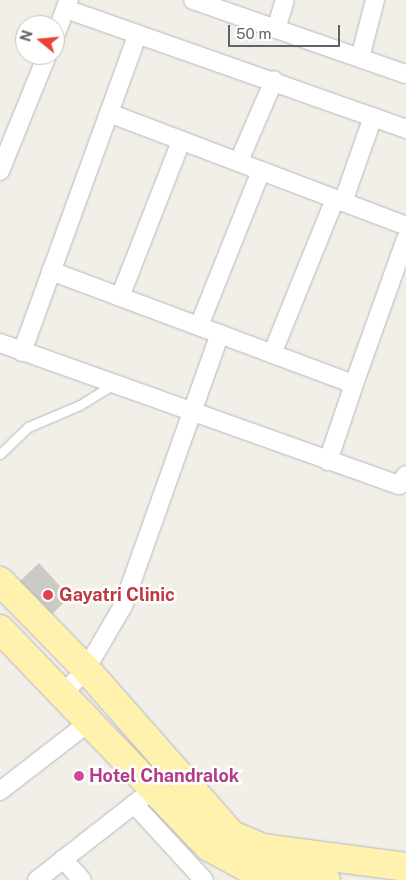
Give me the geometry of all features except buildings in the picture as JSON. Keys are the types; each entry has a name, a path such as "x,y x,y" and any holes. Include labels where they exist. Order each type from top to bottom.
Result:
{"main road":[{"path":"0,581 86,669 232,835 262,848 405,862"},
{"path":"0,629 88,723 143,797 209,848 238,864 326,880"}],"street":[{"path":"193,0 406,74"},
{"path":"276,29 285,0"},
{"path":"360,58 375,0"},
{"path":"68,5 138,34 274,80 406,129"},
{"path":"22,352 138,34"},
{"path":"0,172 43,65"},
{"path":"239,162 274,80"},
{"path":"109,113 406,226"},
{"path":"272,354 339,200 372,117"},
{"path":"120,297 181,141"},
{"path":"199,326 261,170"},
{"path":"328,461 406,238"},
{"path":"51,271 354,384"},
{"path":"62,695 86,669 123,606 220,334"},
{"path":"0,343 328,461 404,483"},
{"path":"0,791 88,723"},
{"path":"37,880 143,797 204,880"},
{"path":"63,859 82,880"}],"lane":[{"path":"0,454 28,427 80,405 113,384"}],"place":[{"name":"Gayatri Clinic","path":"48,595"},
{"name":"Hotel Chandralok","path":"79,776"}]}
